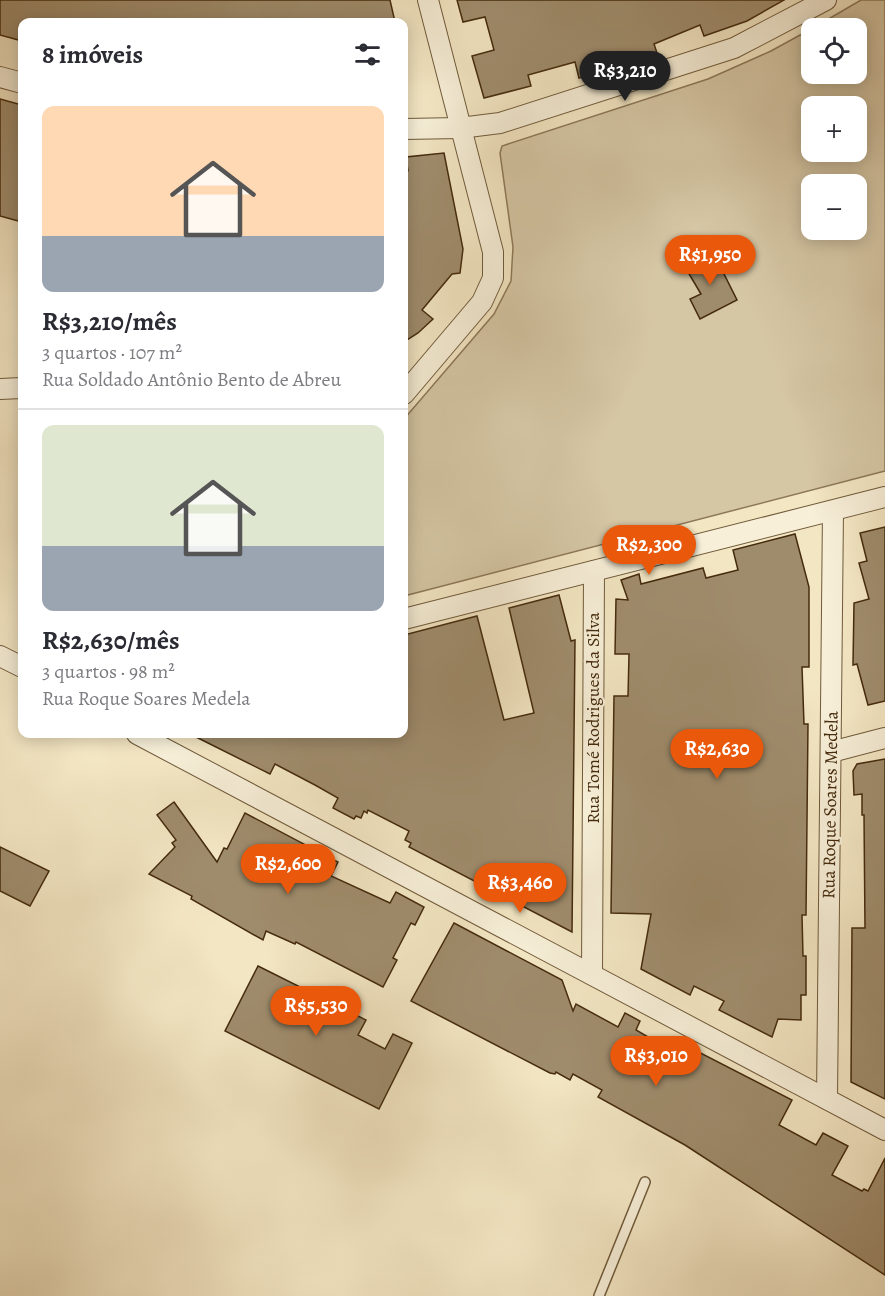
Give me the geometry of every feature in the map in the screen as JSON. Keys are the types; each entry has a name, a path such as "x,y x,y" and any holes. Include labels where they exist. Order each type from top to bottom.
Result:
{"street":[{"path":"408,383 482,302 493,278 493,252 428,0"},
{"path":"408,129 460,128 500,123 734,48 826,0"},
{"path":"0,77 18,82"},
{"path":"0,389 18,388"},
{"path":"408,618 885,497"},
{"name":"Rua Roque Soares Medela","path":"827,1099 834,511"},
{"name":"Rua Tomé Rodrigues da Silva","path":"592,974 594,571"},
{"path":"0,656 18,665"},
{"path":"152,738 168,742 592,974 885,1130"},
{"path":"831,752 885,738"}],"lane":[{"path":"599,1296 645,1182"}],"shaded area":[{"path":"861,0 885,0 885,471 408,595 408,414 494,314 511,281 513,247 500,153 502,146 708,79 771,51 801,34 801,84 867,84 867,18 830,18"}],"building":[{"path":"0,0 390,0 394,18 18,18 18,40 0,35"},
{"path":"457,0 784,0 747,21 704,36 700,25 654,44 657,53 622,65 579,78 575,62 528,75 531,86 484,98 472,56 494,50 485,17 463,22"},
{"path":"0,99 18,104 18,221 0,216"},
{"path":"444,153 463,249 460,273 452,274 422,310 433,319 408,339 408,171 408,157"},
{"path":"713,252 737,300 700,319 690,299 701,294 685,267"},
{"path":"885,527 885,701 868,705 857,664 853,665 854,603 869,599 859,563 867,561 860,533"},
{"path":"795,534 809,587 809,667 802,667 804,724 808,724 806,915 802,915 803,956 806,956 806,995 801,995 801,1020 778,1019 772,1037 719,1010 724,1001 694,986 690,995 641,969 651,914 611,913 614,696 628,696 629,654 615,654 616,599 628,600 621,580 639,574 641,584 703,568 706,578 738,570 733,550"},
{"path":"559,595 571,641 575,640 572,932 409,847 411,843 405,840 409,831 368,810 367,813 364,811 361,818 356,816 354,819 333,808 338,798 275,764 270,774 198,738 408,738 408,634 477,616 504,720 534,713 509,608"},
{"path":"885,759 885,1099 851,1082 852,928 865,928 864,815 862,815 862,794 854,795 853,771 857,764"},
{"path":"174,802 217,862 224,848 227,849 245,813 338,862 331,876 390,903 396,892 424,907 415,925 411,923 393,958 397,960 383,987 296,942 295,944 266,931 263,940 191,899 192,896 149,874 175,847 172,843 176,840 157,815"},
{"path":"0,847 49,871 30,906 0,891"},
{"path":"454,923 562,980 573,1011 576,1004 618,1027 625,1013 640,1021 636,1030 677,1054 683,1044 792,1100 779,1125 816,1145 823,1133 848,1146 832,1175 862,1191 864,1189 868,1191 885,1158 885,1275 685,1145 598,1097 602,1090 573,1074 570,1080 556,1072 555,1074 550,1073 411,1001"},
{"path":"258,966 366,1020 358,1035 385,1049 393,1034 412,1043 379,1109 225,1031"}]}
